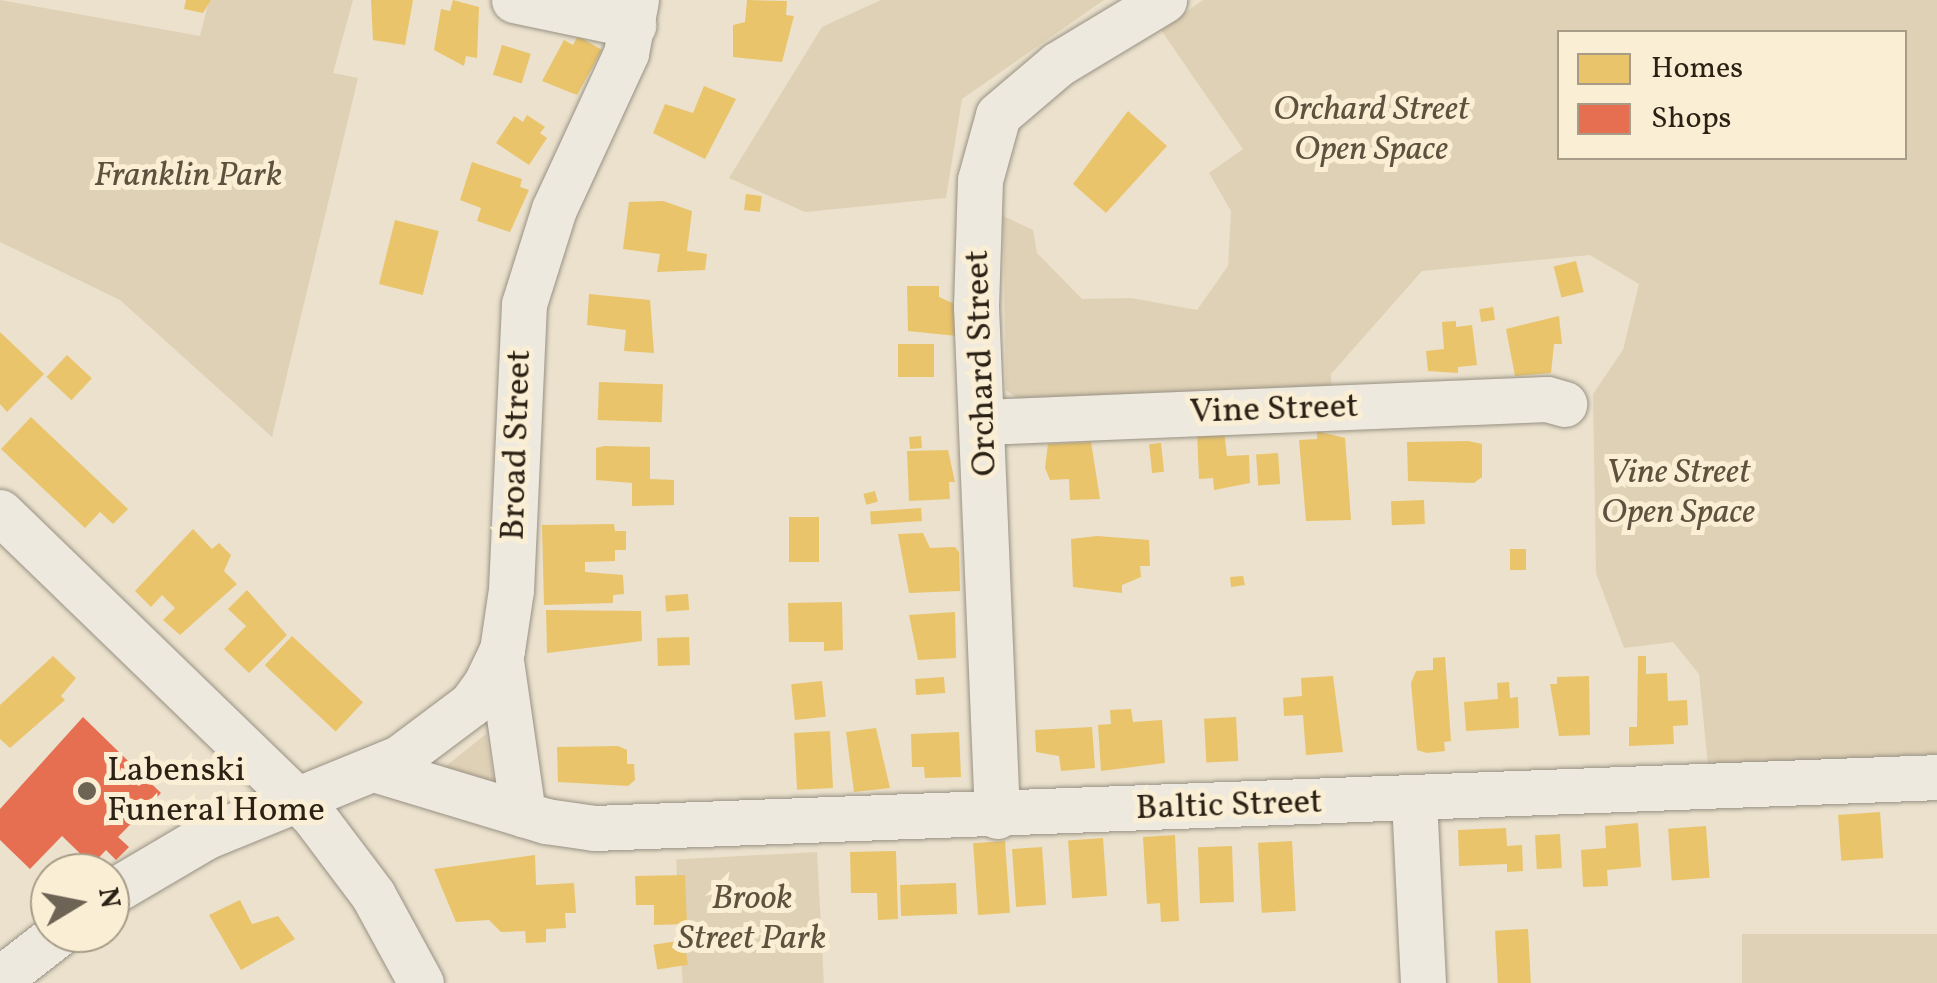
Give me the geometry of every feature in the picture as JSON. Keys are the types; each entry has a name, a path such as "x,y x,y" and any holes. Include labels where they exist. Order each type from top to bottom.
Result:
{"street":[{"path":"514,0 634,13"},
{"name":"Orchard Street","path":"997,816 976,307 980,180 998,115 1058,64 1164,0"},
{"name":"Broad Street","path":"130,882 206,837 377,770 470,704 500,654 512,590 524,304 550,221 616,79 634,13"},
{"name":"Vine Street","path":"983,422 1547,399 1564,404"},
{"path":"0,512 300,802 365,884 421,983"},
{"path":"500,654 523,814"},
{"name":"Baltic Street","path":"377,770 523,814 594,828 997,816 1937,777"},
{"path":"1414,799 1423,983"},
{"path":"0,979 33,953"}],"green space":[{"name":"Franklin Park","path":"0,0 200,36 209,0 353,0 333,73 358,78 272,437 120,300 0,242"},
{"path":"881,0 1104,0 962,99 946,198 805,212 729,178 822,27"},
{"path":"1203,0 1937,0 1937,754 1708,766 1699,674 1673,642 1624,648 1596,573 1593,394 1623,350 1639,284 1590,255 1422,271 1331,374 1332,401 1029,407 1006,390 1003,216 1033,230 1037,253 1082,299 1131,298 1197,310 1228,266 1231,211 1209,173 1243,149 1161,30"},
{"path":"486,734 495,787 445,767"},
{"name":"Brook Street Park","path":"817,852 824,983 683,983 676,859"},
{"path":"1742,934 1937,934 1937,983 1742,983"}],"building: Homes":[{"path":"186,0 211,0 203,13 184,9"},
{"path":"371,0 413,0 405,45 373,40"},
{"path":"453,0 479,7 477,58 466,56 464,66 434,50 441,9 450,11"},
{"path":"747,0 787,1 786,15 794,16 782,62 733,57 733,25 745,22"},
{"path":"578,36 602,50 577,95 542,81 564,40 573,45"},
{"path":"502,45 531,54 522,83 493,75"},
{"path":"704,86 736,99 705,159 653,133 665,104 693,113"},
{"path":"1128,111 1167,146 1106,213 1073,184"},
{"path":"527,115 545,127 540,133 547,138 529,165 496,143 514,116 523,122"},
{"path":"472,162 522,179 520,187 529,190 510,232 477,221 481,208 460,200"},
{"path":"746,194 762,196 760,212 744,210"},
{"path":"663,201 692,211 687,251 707,254 705,270 657,272 660,254 623,249 629,202"},
{"path":"395,220 439,231 423,295 379,284"},
{"path":"1576,261 1584,292 1561,298 1554,267"},
{"path":"907,286 939,286 939,297 957,305 957,336 908,331"},
{"path":"589,294 650,300 654,353 624,351 626,330 587,325"},
{"path":"1493,307 1495,320 1481,322 1479,309"},
{"path":"1559,316 1562,344 1554,344 1551,373 1515,376 1506,329"},
{"path":"1456,321 1456,327 1472,325 1477,365 1458,367 1458,373 1428,371 1426,351 1444,349 1442,322"},
{"path":"0,332 44,374 7,412 0,404"},
{"path":"898,344 934,344 934,377 898,377"},
{"path":"67,355 92,378 71,400 47,377"},
{"path":"599,382 663,384 662,422 598,420"},
{"path":"31,417 128,509 113,524 100,512 85,528 1,449"},
{"path":"1224,431 1227,456 1249,455 1250,483 1214,490 1213,478 1199,479 1197,432"},
{"path":"1317,431 1345,438 1351,520 1306,521 1299,440 1317,439"},
{"path":"921,436 922,448 910,449 909,437"},
{"path":"1091,442 1100,499 1070,500 1069,479 1050,480 1045,468 1048,444"},
{"path":"1407,442 1482,444 1482,477 1474,483 1408,481"},
{"path":"1161,443 1164,472 1152,473 1149,444"},
{"path":"650,447 650,479 674,480 674,505 632,506 632,483 596,480 596,448"},
{"path":"948,450 955,482 949,482 950,499 909,501 907,451"},
{"path":"1278,453 1280,484 1258,485 1256,455"},
{"path":"875,491 878,502 866,505 863,494"},
{"path":"1424,500 1425,524 1392,525 1391,501"},
{"path":"921,508 922,521 871,525 870,512"},
{"path":"789,517 819,517 819,562 789,562"},
{"path":"614,524 615,531 626,531 626,550 615,550 615,561 585,562 585,572 623,575 624,594 613,595 613,603 544,605 542,525"},
{"path":"193,529 212,549 219,543 231,555 224,571 237,584 180,635 163,620 175,608 162,595 151,607 135,591"},
{"path":"923,533 930,548 955,547 959,552 960,591 909,593 898,534"},
{"path":"1097,536 1149,540 1150,566 1140,566 1141,577 1122,585 1122,593 1073,587 1071,539"},
{"path":"1510,549 1526,549 1526,570 1510,570"},
{"path":"1243,576 1245,585 1231,587 1230,577"},
{"path":"247,590 287,635 249,673 224,649 246,626 228,609"},
{"path":"688,594 689,610 666,612 665,596"},
{"path":"842,602 843,650 824,651 824,642 789,642 788,603"},
{"path":"546,610 641,611 642,641 547,653"},
{"path":"955,612 956,658 918,660 909,615"},
{"path":"292,636 363,702 336,731 265,665"},
{"path":"689,637 690,665 658,666 657,638"},
{"path":"53,656 76,678 61,696 65,700 10,748 0,739 0,705"},
{"path":"1638,656 1646,656 1646,674 1667,673 1668,701 1687,700 1688,725 1673,726 1674,744 1629,746 1629,727 1637,727"},
{"path":"1445,657 1451,741 1444,742 1445,751 1427,753 1417,750 1411,683 1416,671 1433,670 1433,658"},
{"path":"1333,676 1343,752 1306,755 1303,715 1284,716 1283,698 1302,696 1301,678"},
{"path":"1589,676 1590,735 1559,736 1550,684 1557,684 1557,677"},
{"path":"944,677 945,693 916,695 915,679"},
{"path":"822,681 826,717 795,720 791,684"},
{"path":"1509,682 1510,698 1518,697 1519,728 1466,731 1464,702 1498,699 1497,683"},
{"path":"1131,709 1133,722 1162,720 1165,763 1101,771 1098,725 1111,724 1110,710"},
{"path":"1236,717 1238,761 1206,763 1204,719"},
{"path":"1092,727 1095,768 1061,771 1059,756 1036,752 1035,730"},
{"path":"876,728 890,788 854,792 846,732"},
{"path":"830,731 833,788 797,790 794,733"},
{"path":"959,732 961,777 925,778 924,767 912,767 911,734"},
{"path":"618,746 627,750 627,764 634,764 635,780 628,786 558,782 557,747"},
{"path":"1880,812 1883,858 1841,861 1838,815"},
{"path":"1638,823 1641,867 1607,870 1608,886 1583,887 1581,850 1606,848 1605,826"},
{"path":"1706,826 1710,878 1672,881 1668,829"},
{"path":"1506,828 1507,846 1522,845 1523,871 1507,872 1507,864 1459,866 1458,830"},
{"path":"1560,834 1562,868 1537,869 1535,835"},
{"path":"1175,835 1179,921 1161,922 1160,903 1147,904 1143,837"},
{"path":"1103,838 1107,896 1072,898 1068,840"},
{"path":"1005,841 1010,913 978,915 973,843"},
{"path":"1292,841 1296,911 1262,913 1258,843"},
{"path":"1232,846 1234,902 1200,903 1198,847"},
{"path":"1042,847 1046,905 1016,907 1012,849"},
{"path":"896,851 898,919 878,920 877,893 851,893 850,852"},
{"path":"535,855 536,885 574,883 576,913 565,913 566,928 546,929 546,942 526,943 525,931 501,932 489,920 456,922 434,869"},
{"path":"685,875 687,924 654,925 654,905 636,905 635,876"},
{"path":"956,883 957,914 901,916 900,885"},
{"path":"240,900 252,924 278,916 295,939 241,970 209,915"},
{"path":"1528,929 1531,983 1498,983 1495,931"},
{"path":"684,940 688,965 657,970 653,945"}],"building: Shops":[{"path":"83,717 161,793 118,837 129,847 123,853 106,850 80,853 62,836 46,853 30,853 30,869 0,840 0,809"}],"place":[{"name":"Labenski Funeral Home","path":"87,791"}],"park label":[{"name":"Orchard Street Open Space","path":"1371,130"},
{"name":"Vine Street Open Space","path":"1678,493"}]}
